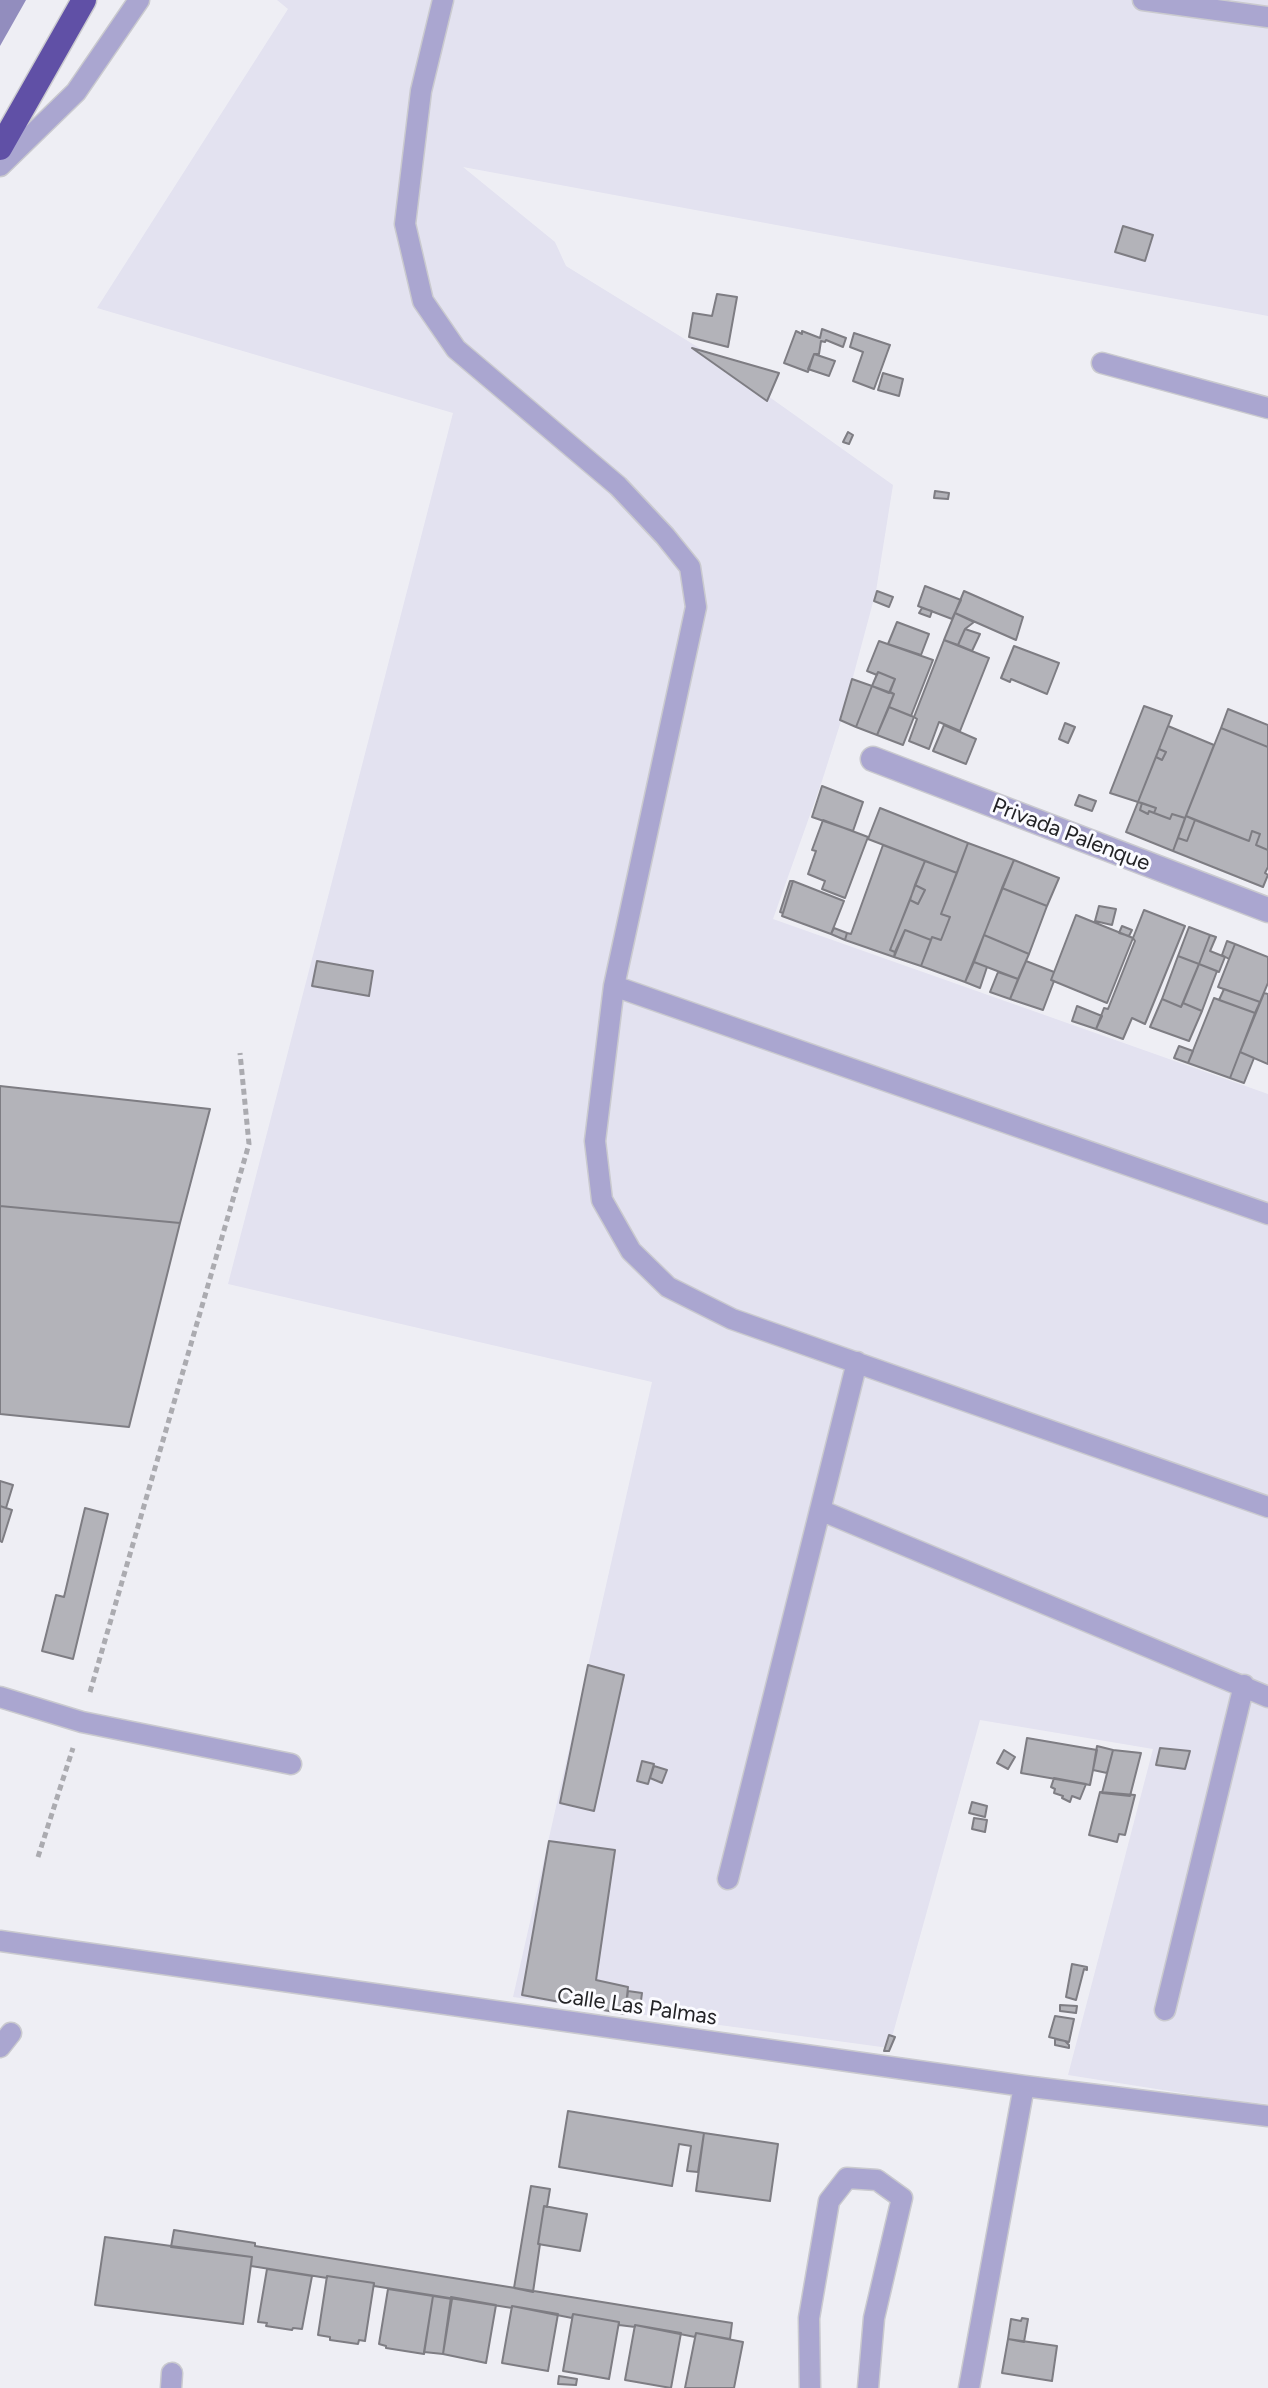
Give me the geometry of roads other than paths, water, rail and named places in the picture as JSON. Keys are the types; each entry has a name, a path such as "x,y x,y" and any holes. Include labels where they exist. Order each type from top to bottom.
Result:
{"highway":[{"path":"0,148 84,0"}],"street":[{"name":"Privada Palenque","path":"873,759 1268,910"}],"lane":[{"path":"0,166 76,92 139,0"},
{"path":"443,0 421,91 405,224 423,301 456,349 618,486 665,536 690,567 696,607 614,986 595,1141 602,1200 631,1251 668,1287 732,1319 1268,1507"},
{"path":"1143,0 1268,17"},
{"path":"1102,363 1268,408"},
{"path":"614,986 1268,1214"},
{"path":"728,1879 857,1362"},
{"path":"820,1510 1268,1697"},
{"path":"1165,2010 1244,1685"},
{"path":"0,1697 82,1722 291,1764"},
{"name":"Calle Las Palmas","path":"0,1941 1024,2086 1267,2112"},
{"path":"969,2388 1024,2086"},
{"path":"810,2388 809,2318 829,2201 847,2178 877,2180 902,2198 874,2318 868,2388"}]}
